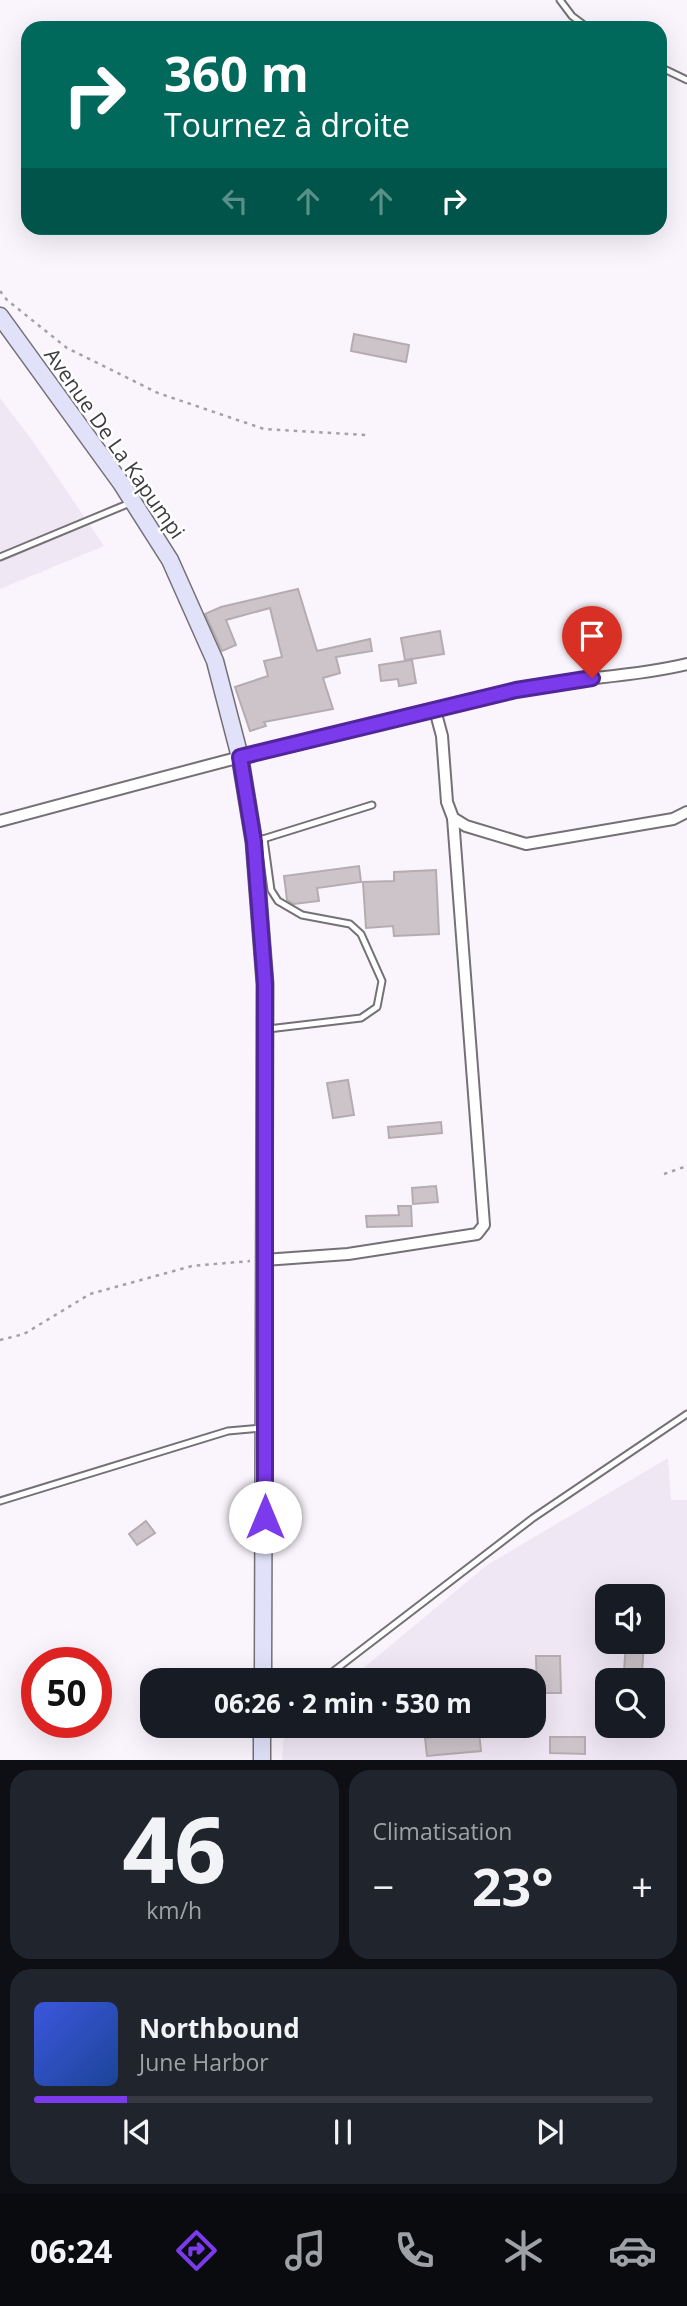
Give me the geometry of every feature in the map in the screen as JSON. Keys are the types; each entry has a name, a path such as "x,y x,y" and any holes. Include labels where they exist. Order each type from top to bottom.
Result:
{"main road":[{"name":"Avenue De La Kapumpi","path":"0,316 133,502 170,560 215,661 259,841 265,984 263,1668"},
{"path":"262,1738 262,1760"}],"street":[{"path":"0,821 240,757 435,710 564,681 647,674 687,664"},
{"path":"264,1259 348,1254 415,1244 477,1234 484,1225 453,818 447,802 442,736 435,710"},
{"path":"453,818 466,826 526,844 673,818 687,812"}],"lane":[{"path":"560,0 578,21"},
{"path":"667,70 687,80"},
{"path":"0,556 133,502"},
{"path":"265,1030 361,1018 377,1007 382,981 361,934 350,924 302,915 278,901 271,890 259,841 372,805"},
{"path":"338,1668 533,1518 687,1414"},
{"path":"0,1501 228,1431 265,1428"}],"path":[{"path":"0,291 7,300 67,348 158,393 264,429 367,435"},
{"path":"664,1174 687,1166"},
{"path":"0,1340 24,1334 90,1294 192,1266 264,1259"}],"shaded area":[{"path":"0,398 104,546 0,589"},
{"path":"668,1458 671,1500 687,1500 687,1760 282,1760 284,1738 546,1738 546,1668 363,1668 487,1565"}],"building":[{"path":"354,334 409,345 406,362 351,351"},
{"path":"298,589 317,651 370,639 372,651 336,657 340,673 323,678 333,709 264,722 266,726 250,731 235,687 268,676 264,661 282,657 270,608 226,620 236,645 222,651 205,614 221,607"},
{"path":"440,631 444,654 405,660 401,638"},
{"path":"412,660 416,683 399,686 398,679 381,681 379,665"},
{"path":"359,866 361,882 317,888 319,901 294,904 287,900 284,876"},
{"path":"436,870 439,934 394,936 393,926 366,928 363,882 394,881 394,872"},
{"path":"348,1080 354,1115 333,1118 327,1083"},
{"path":"441,1122 442,1133 389,1138 388,1127"},
{"path":"436,1186 438,1202 413,1204 412,1188"},
{"path":"398,1206 411,1206 412,1226 367,1227 366,1216 399,1215"},
{"path":"146,1521 155,1533 137,1545 129,1534"},
{"path":"625,1654 643,1654 642,1668 624,1668"},
{"path":"536,1656 560,1656 561,1693 546,1693 546,1668 536,1668"},
{"path":"550,1737 585,1737 585,1754 550,1753"},
{"path":"425,1738 480,1738 481,1751 427,1756"}],"route":[{"path":"265,1517 265,984 254,842 240,757 284,744 516,690 592,678"}]}
